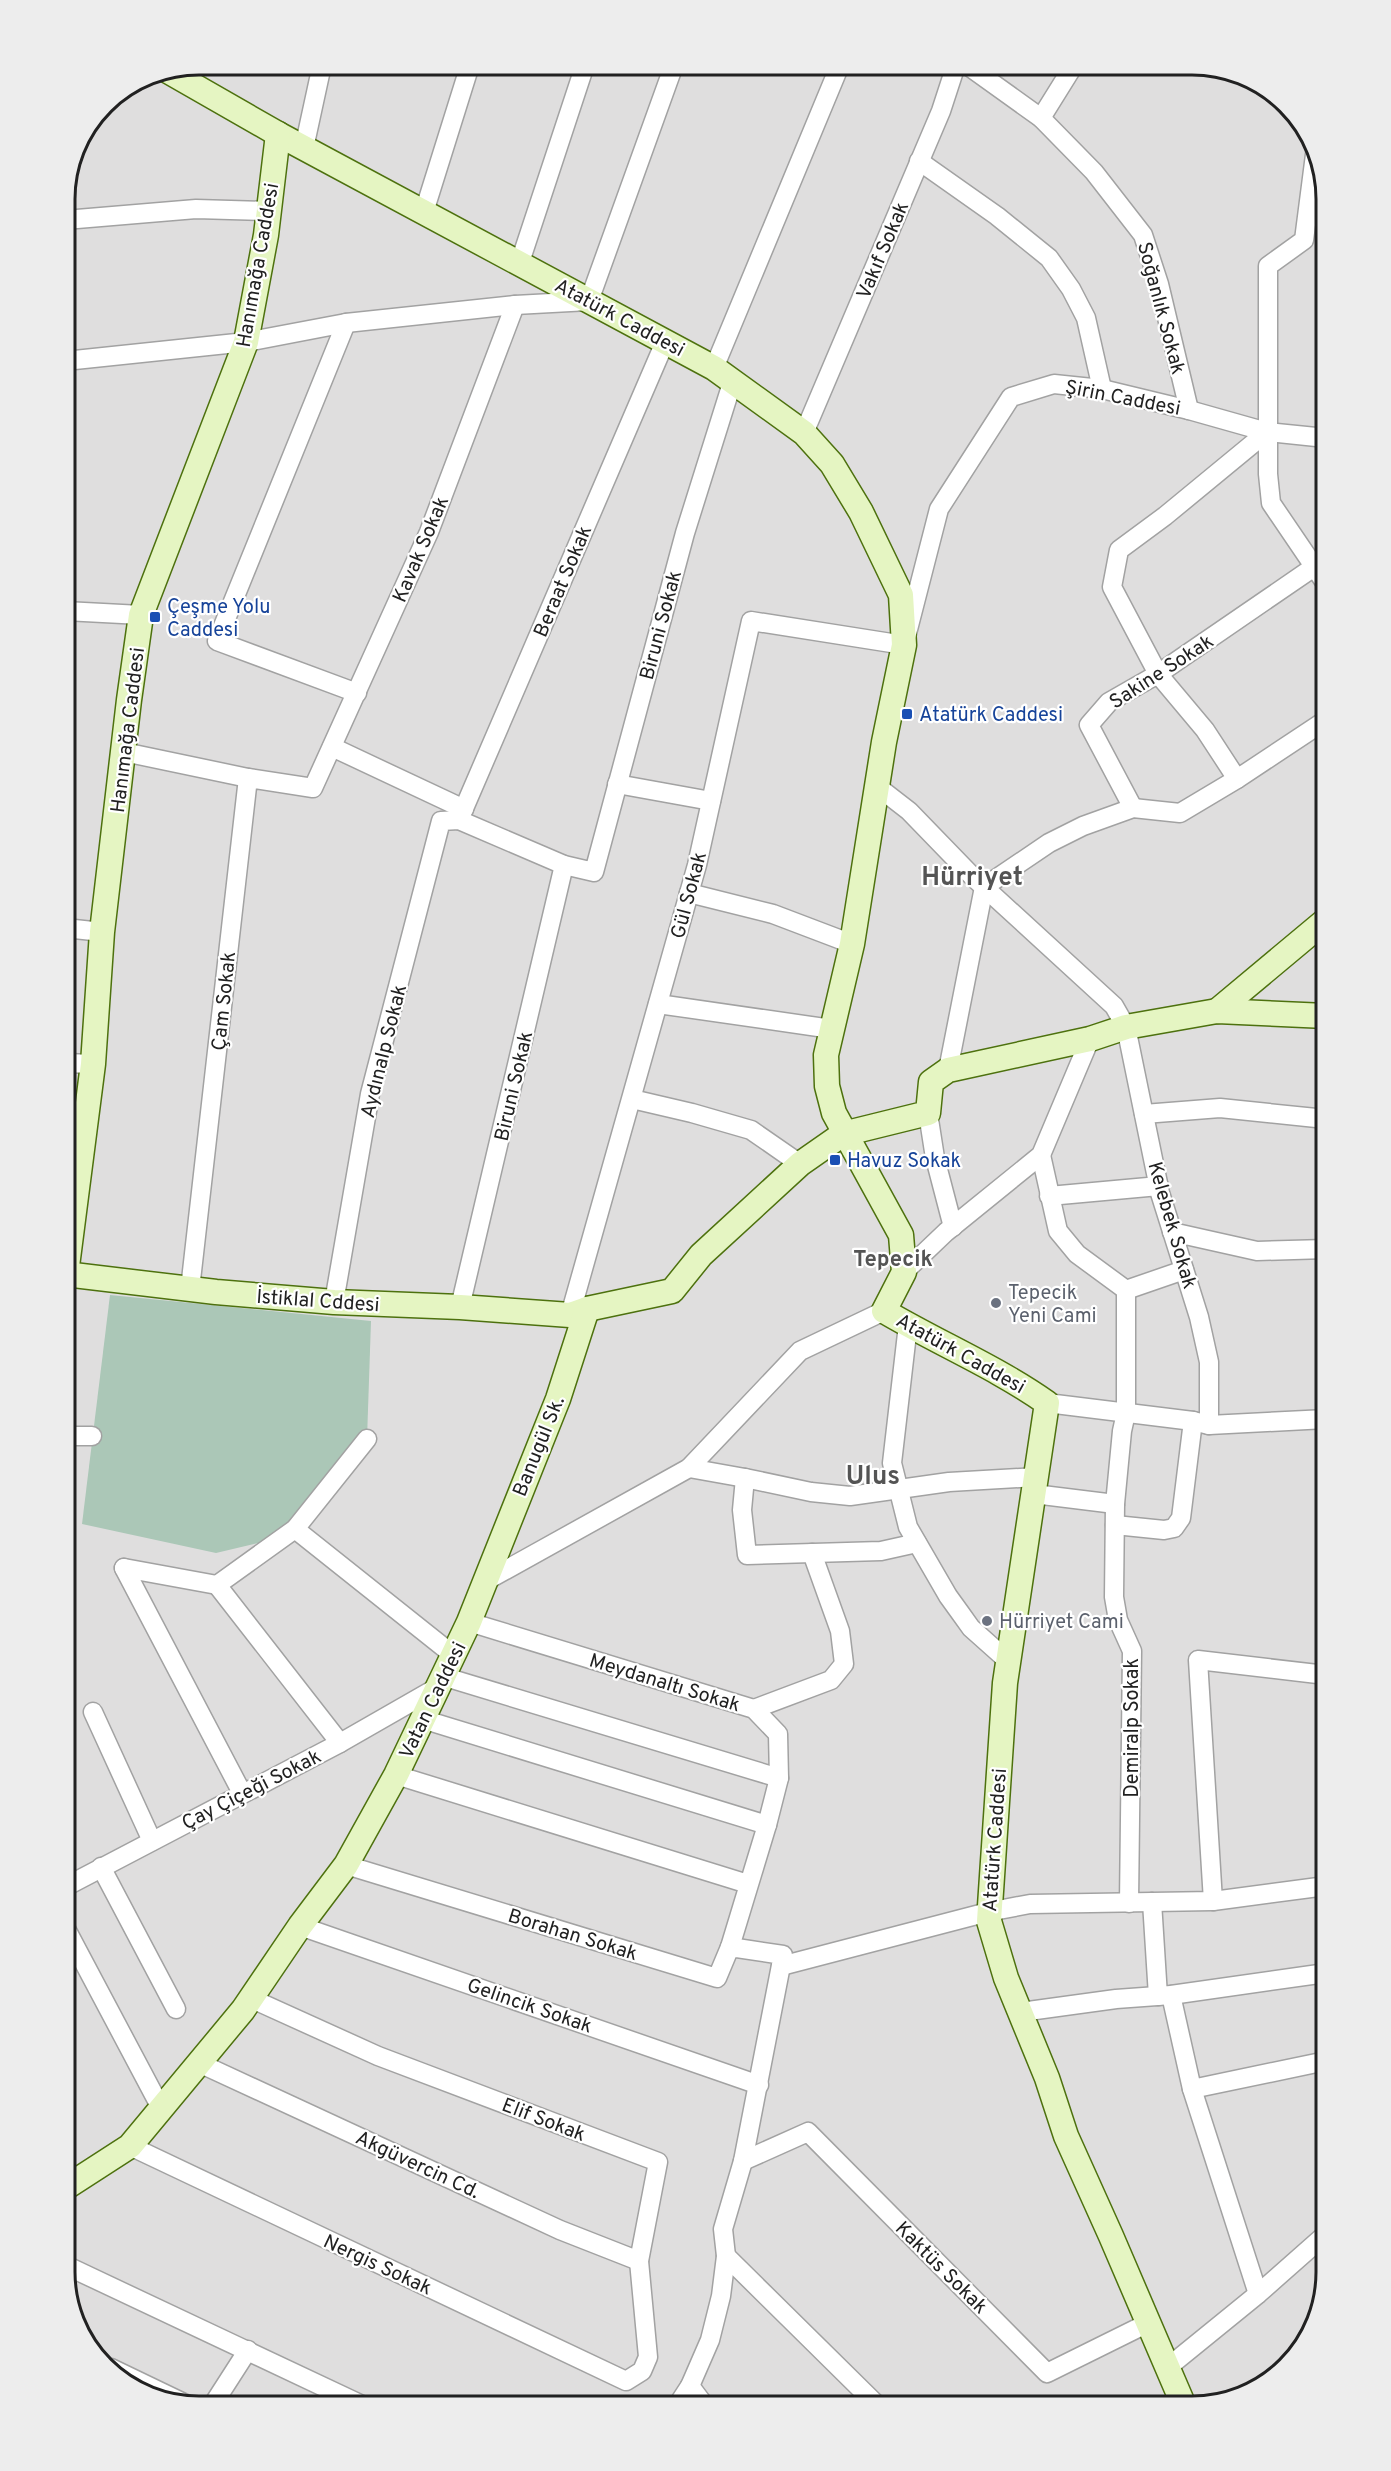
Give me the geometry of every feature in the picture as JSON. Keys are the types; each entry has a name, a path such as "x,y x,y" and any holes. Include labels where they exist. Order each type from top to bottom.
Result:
{"main road":[{"name":"Atatürk Caddesi","path":"178,77 278,134 520,262 723,374 804,433 832,464 882,552 901,595 904,645 884,742 852,944 826,1055 827,1086 834,1113 843,1134 901,1235 904,1272 884,1311 1022,1386 1047,1403 1008,1661 988,1912 1006,1978 1047,2078 1066,2136 1180,2396"},
{"name":"Hanımağa Caddesi","path":"75,1199 93,1064 102,932 141,615 246,342 268,211 278,134"},
{"path":"1217,1011 1316,928"},
{"path":"843,1134 928,1113 931,1082 948,1070 1090,1039 1126,1027 1217,1011 1316,1016"},
{"name":"İstiklal Cddesi","path":"75,1275 190,1289 334,1302 578,1312 672,1291 701,1255 800,1164 843,1134"},
{"name":"Banugül Sk.","path":"484,1582 558,1399 578,1312"},
{"name":"Vatan Caddesi","path":"75,2181 130,2146 243,2010 300,1926 346,1865 396,1775 469,1622 484,1582"}],"street":[{"path":"304,148 320,75"},
{"path":"424,212 467,75"},
{"path":"520,262 582,75"},
{"path":"75,360 246,342 346,323 514,305 589,301 670,75"},
{"name":"Biruni Sokak","path":"460,1307 564,865 594,872 685,533 723,374 836,75"},
{"name":"Vakıf Sokak","path":"804,433 920,161 953,75"},
{"name":"Soğanlık Sokak","path":"982,75 1041,118 1094,172 1143,235 1160,284 1190,410"},
{"path":"1041,118 1068,75"},
{"path":"920,161 997,216 1049,258 1071,289 1086,318 1101,389"},
{"path":"1313,171 1304,240 1268,266 1267,432 1271,503 1316,570"},
{"path":"75,219 196,208 268,211"},
{"name":"Kavak Sokak","path":"248,778 313,788 429,532 514,305"},
{"path":"346,323 217,641 357,693"},
{"name":"Beraat Sokak","path":"461,815 665,342"},
{"name":"Şirin Caddesi","path":"904,645 939,509 1011,397 1054,384 1101,389 1190,410 1267,432 1316,437"},
{"path":"1237,779 1205,730 1158,674 1112,586 1119,550 1165,516 1267,432"},
{"name":"Sakine Sokak","path":"1133,808 1089,725 1108,702 1158,674 1314,567"},
{"path":"75,612 141,615"},
{"name":"Gül Sokak","path":"578,1312 632,1099 689,893 751,621 904,645"},
{"path":"948,1070 984,887 1049,843 1083,826 1133,808 1180,813 1316,730"},
{"path":"332,747 461,815 564,865"},
{"path":"124,752 248,778"},
{"name":"Çam Sokak","path":"190,1289 248,778"},
{"path":"617,784 711,801"},
{"path":"878,787 909,811 984,887 1114,1006 1126,1027"},
{"name":"Aydınalp Sokak","path":"334,1302 370,1094 441,821 461,815"},
{"path":"689,893 773,914 852,944"},
{"path":"75,929 102,932"},
{"path":"658,1004 832,1029"},
{"name":"Kelebek Sokak","path":"1116,1525 1164,1530 1174,1528 1181,1518 1201,1423 1209,1362 1199,1317 1159,1186 1126,1027"},
{"path":"904,1272 953,1227 1041,1155 1090,1039"},
{"path":"75,1063 93,1064"},
{"path":"632,1099 751,1130 800,1164"},
{"path":"1144,1114 1220,1108 1316,1118"},
{"path":"928,1113 935,1158 953,1227"},
{"path":"1041,1155 1058,1231 1077,1254 1126,1290 1184,1270"},
{"path":"1049,1196 1159,1186"},
{"path":"1172,1232 1257,1251 1316,1249"},
{"name":"Demiralp Sokak","path":"1126,1290 1126,1413 1115,1504 1114,1597 1118,1620 1132,1651 1129,1903"},
{"path":"484,1582 689,1468 800,1351 884,1311"},
{"path":"908,1325 892,1463 908,1527 948,1596 971,1628 1008,1661"},
{"path":"1047,1403 1201,1423 1316,1419"},
{"path":"75,1436 92,1436"},
{"path":"217,1585 295,1529 367,1439"},
{"path":"689,1468 811,1492 850,1496 949,1482 1036,1485 1115,1504"},
{"path":"745,1478 742,1510 747,1555 881,1551 917,1543"},
{"path":"295,1529 443,1673 779,1778"},
{"path":"754,1709 831,1680 844,1664 840,1631 812,1553"},
{"path":"242,1792 124,1568 217,1585 340,1743"},
{"name":"Meydanaltı Sokak","path":"469,1622 754,1709 778,1734 779,1778 730,1947"},
{"path":"1214,1901 1198,1660 1316,1674"},
{"name":"Çay Çiçeği Sokak","path":"75,1881 242,1792 340,1743 443,1673"},
{"path":"93,1712 152,1840"},
{"path":"422,1719 767,1825"},
{"path":"396,1775 748,1884"},
{"name":"Borahan Sokak","path":"346,1865 717,1978 730,1947"},
{"path":"101,1867 176,2009"},
{"path":"730,1947 782,1960 1030,1904 1214,1901 1316,1887"},
{"path":"1152,1902 1165,1996 1192,2089 1258,2294"},
{"name":"Gelincik Sokak","path":"300,1926 759,2085"},
{"path":"75,1948 161,2108"},
{"path":"684,2396 710,2340 721,2296 726,2256 723,2229 743,2161 782,1960"},
{"path":"1021,2012 1116,1999 1165,1996 1316,1974"},
{"name":"Elif Sokak","path":"250,1998 378,2056 658,2162 639,2261 648,2357"},
{"name":"Akgüvercin Cd.","path":"199,2063 560,2230 639,2261"},
{"path":"1192,2089 1316,2063"},
{"name":"Kaktüs Sokak","path":"743,2161 808,2132 1047,2373 1148,2324"},
{"name":"Nergis Sokak","path":"130,2146 626,2381 642,2371 648,2357"},
{"path":"1167,2368 1258,2294 1316,2243"},
{"path":"726,2256 868,2396"},
{"path":"75,2270 343,2396"},
{"path":"218,2396 248,2350"},
{"path":"690,2386 698,2396"}],"shaded area":[{"name":"Tepecik","path":"191,75 1200,75 1239,84 1267,101 1280,111 1307,152 1316,191 1316,2272 1312,2304 1295,2341 1280,2360 1239,2387 1200,2396 191,2396 152,2387 124,2370 111,2360 84,2319 75,2280 75,191 84,152 96,130 111,111 130,96 152,84"}],"green space":[{"path":"110,1295 371,1321 367,1439 326,1488 266,1541 216,1553 82,1524"}],"place":[{"name":"Çeşme Yolu Caddesi","path":"155,617"},
{"name":"Atatürk Caddesi","path":"907,714"},
{"name":"Havuz Sokak","path":"835,1160"},
{"name":"Tepecik Yeni Cami","path":"996,1303"},
{"name":"Hürriyet Cami","path":"987,1621"}],"district":[{"name":"Hürriyet","path":"972,876"},
{"name":"Tepecik","path":"893,1258"},
{"name":"Ulus","path":"873,1475"}]}
